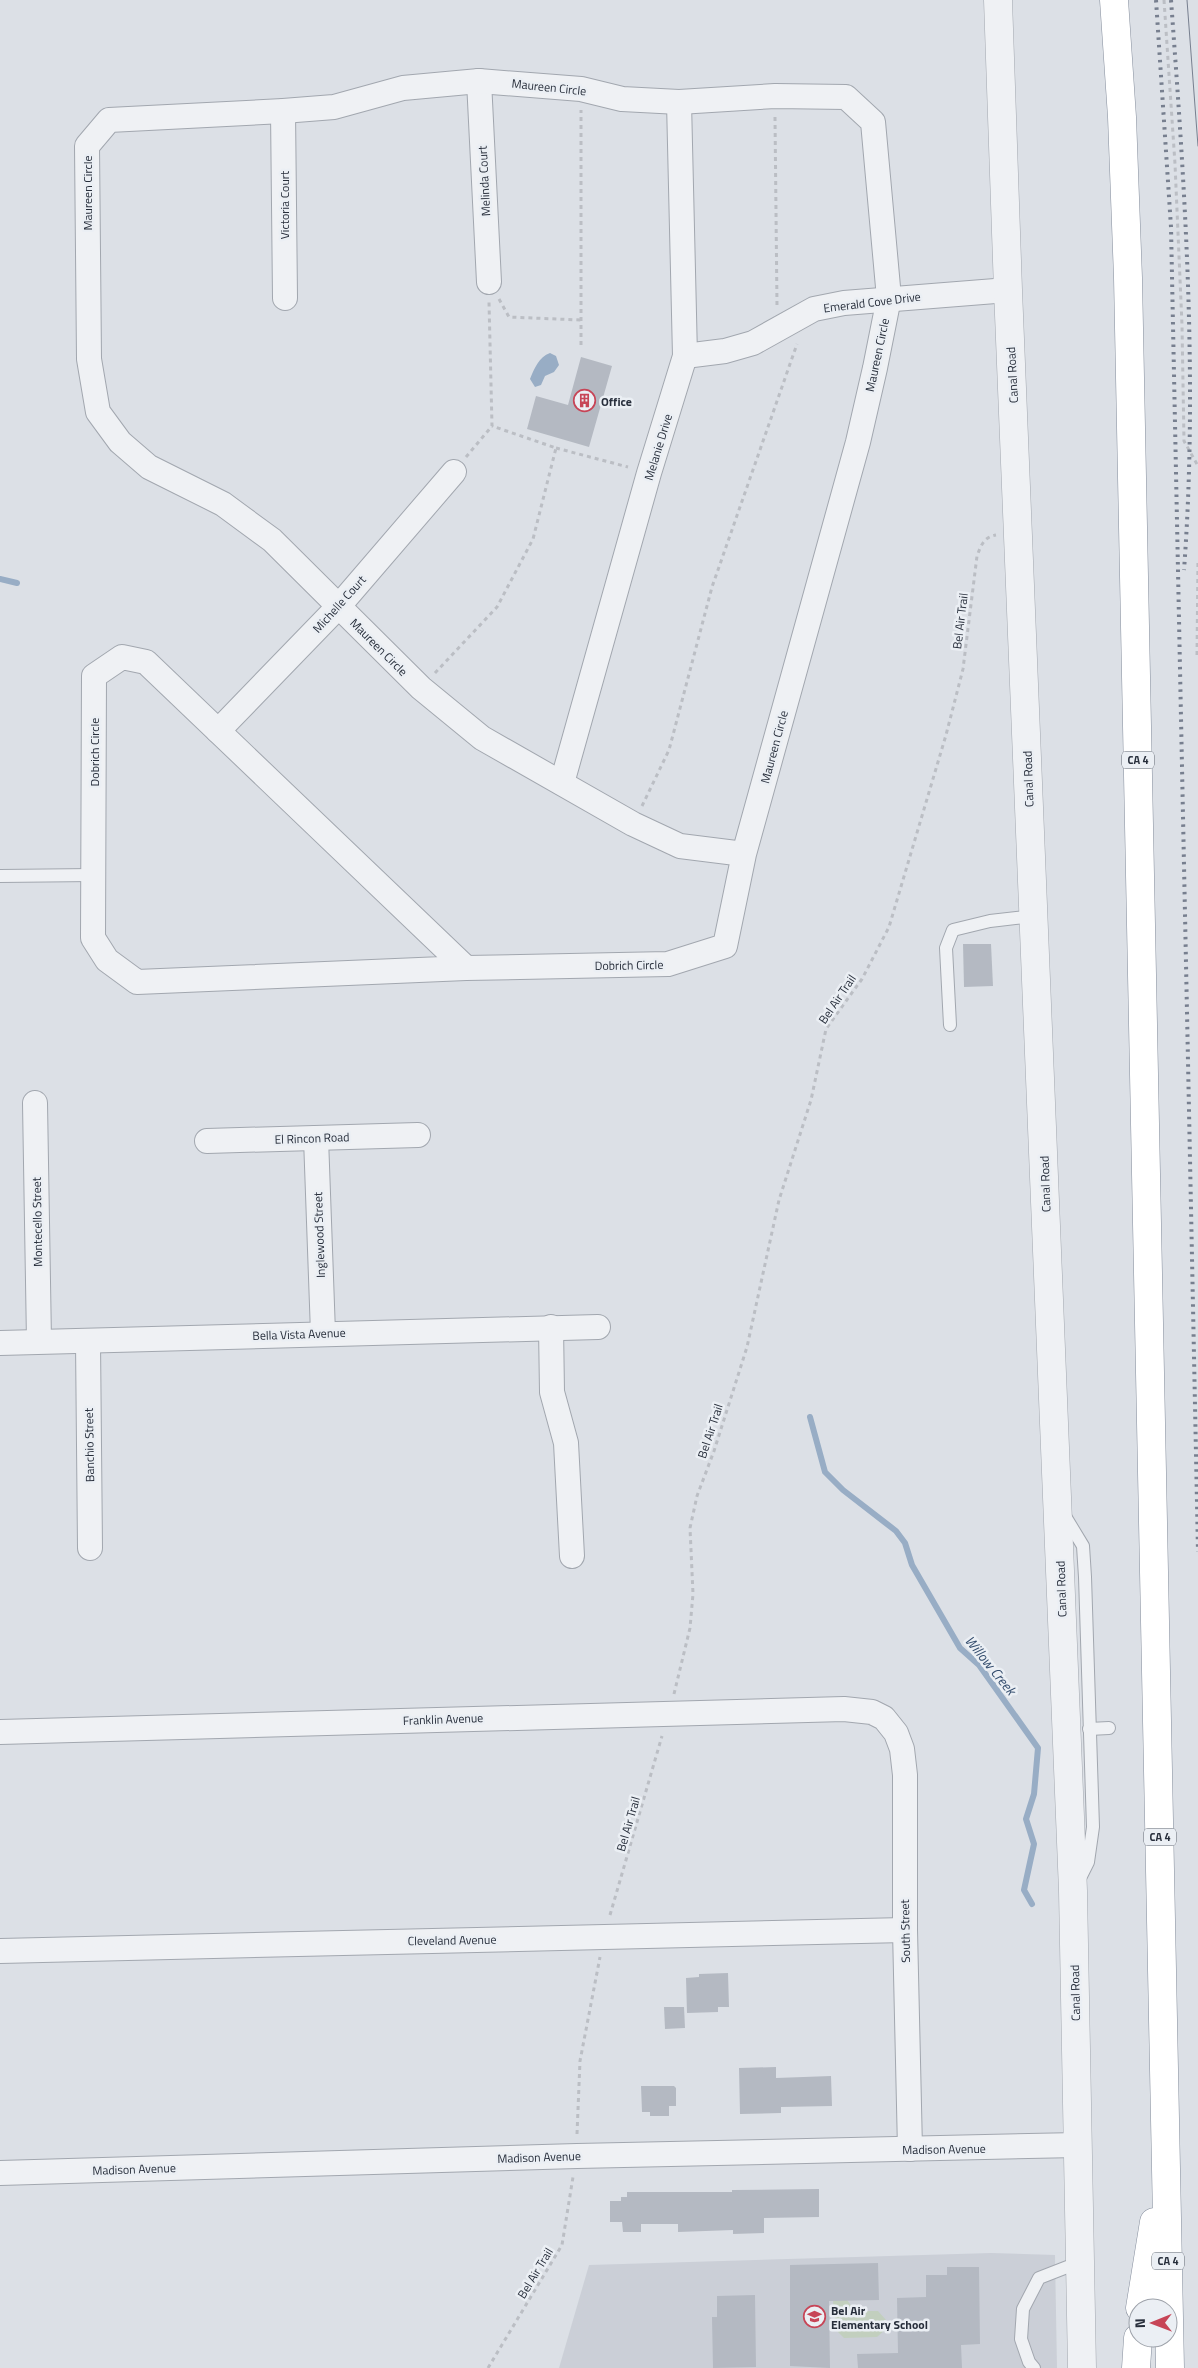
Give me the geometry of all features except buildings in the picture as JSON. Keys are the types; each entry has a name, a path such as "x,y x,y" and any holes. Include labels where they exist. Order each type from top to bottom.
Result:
{"highway":[{"name":"CA 4","path":"1114,0 1122,117 1129,288 1170,2368"},
{"path":"1142,2298 1166,2154"},
{"path":"1136,2368 1137,2348"}],"street":[{"name":"Canal Road","path":"998,0 1008,290 1073,1891 1082,2368"},
{"name":"Maureen Circle","path":"479,81 581,89 622,99 679,102 775,96 846,97 873,122 889,298 876,368 858,442 744,854 680,846 633,824 482,738 421,688 272,540 223,504 150,467 120,442 98,412 89,360 87,146 109,120 283,112 334,107 403,88 479,81"},
{"name":"Melinda Court","path":"479,81 489,282"},
{"name":"Melanie Drive","path":"562,783 649,473 685,356 679,102"},
{"name":"Victoria Court","path":"283,112 285,298"},
{"name":"Emerald Cove Drive","path":"685,356 753,343 777,328 808,313 844,303 1008,290"},
{"name":"Michelle Court","path":"218,731 338,607 454,472"},
{"name":"Dobrich Circle","path":"466,968 146,662 122,657 94,676 94,938 107,960 137,982 466,968 668,964 725,946 744,854"},
{"name":"Montecello Street","path":"35,1103 39,1341"},
{"name":"El Rincon Road","path":"207,1140 418,1135"},
{"name":"Inglewood Street","path":"316,1138 323,1333"},
{"path":"551,1326 552,1392 566,1443 572,1556"},
{"name":"Bella Vista Avenue","path":"0,1343 39,1341 88,1342 323,1333 598,1326"},
{"name":"Banchio Street","path":"88,1342 90,1548"},
{"name":"Franklin Avenue","path":"0,1732 669,1712 844,1709 872,1712 884,1718"},
{"name":"South Street","path":"884,1718 896,1733 902,1749 905,1775 905,1930 910,2149"},
{"name":"Cleveland Avenue","path":"0,1951 905,1930"},
{"name":"Madison Avenue","path":"0,2173 577,2156 1078,2145"}],"lane":[{"path":"0,876 93,875"},
{"path":"950,1025 946,948 953,930 990,920 1034,916"},
{"path":"1058,1505 1083,1546 1093,1827 1088,1862 1073,1891"},
{"path":"1089,1729 1109,1728"},
{"path":"1034,2368 1029,2362 1021,2340 1023,2309 1039,2278 1080,2262"}],"path":[{"path":"1164,0 1176,164 1184,441 1198,466"},
{"path":"581,89 581,345"},
{"path":"775,96 777,328"},
{"path":"489,282 508,316 581,320"},
{"path":"454,472 492,426 489,282"},
{"path":"633,824 669,750 712,587 808,313"},
{"path":"492,426 556,448 649,473"},
{"path":"421,688 498,607 533,539 556,448"},
{"name":"Bel Air Trail","path":"488,2368 562,2245 577,2156 580,2060 604,1937 669,1712 690,1628 693,1594 690,1528 696,1496 714,1450 747,1347 779,1200 811,1100 826,1029 862,979 889,927 946,735 963,669 977,556 981,543 991,536 1018,531"},
{"path":"1197,655 1198,559"}],"shaded area":[{"name":"Bel Air Elementary School","path":"991,2253 1055,2255 1057,2368 559,2368 589,2265"}],"green space":[{"path":"847,2300 855,2311 878,2311 886,2320 886,2329 877,2337 844,2338 836,2330 833,2301"}],"water":[{"path":"550,353 556,356 559,365 554,372 545,376 541,385 535,387 530,379 533,371 540,360"}],"waterway":[{"name":"Willow Creek","path":"0,579 17,583"},
{"name":"Willow Creek","path":"810,1417 825,1472 843,1490 896,1531 905,1543 912,1565 960,1648 979,1665 1038,1748 1034,1794 1026,1819 1034,1844 1024,1890 1032,1904"}],"tram line":[{"path":"1187,0 1198,146"}],"railway":[{"path":"1156,0 1171,227 1198,1552"},
{"path":"1171,0 1185,214 1190,356 1190,428 1184,570"}],"place":[{"name":"Office","path":"585,401"},
{"name":"Bel Air Elementary School","path":"815,2317"}]}
